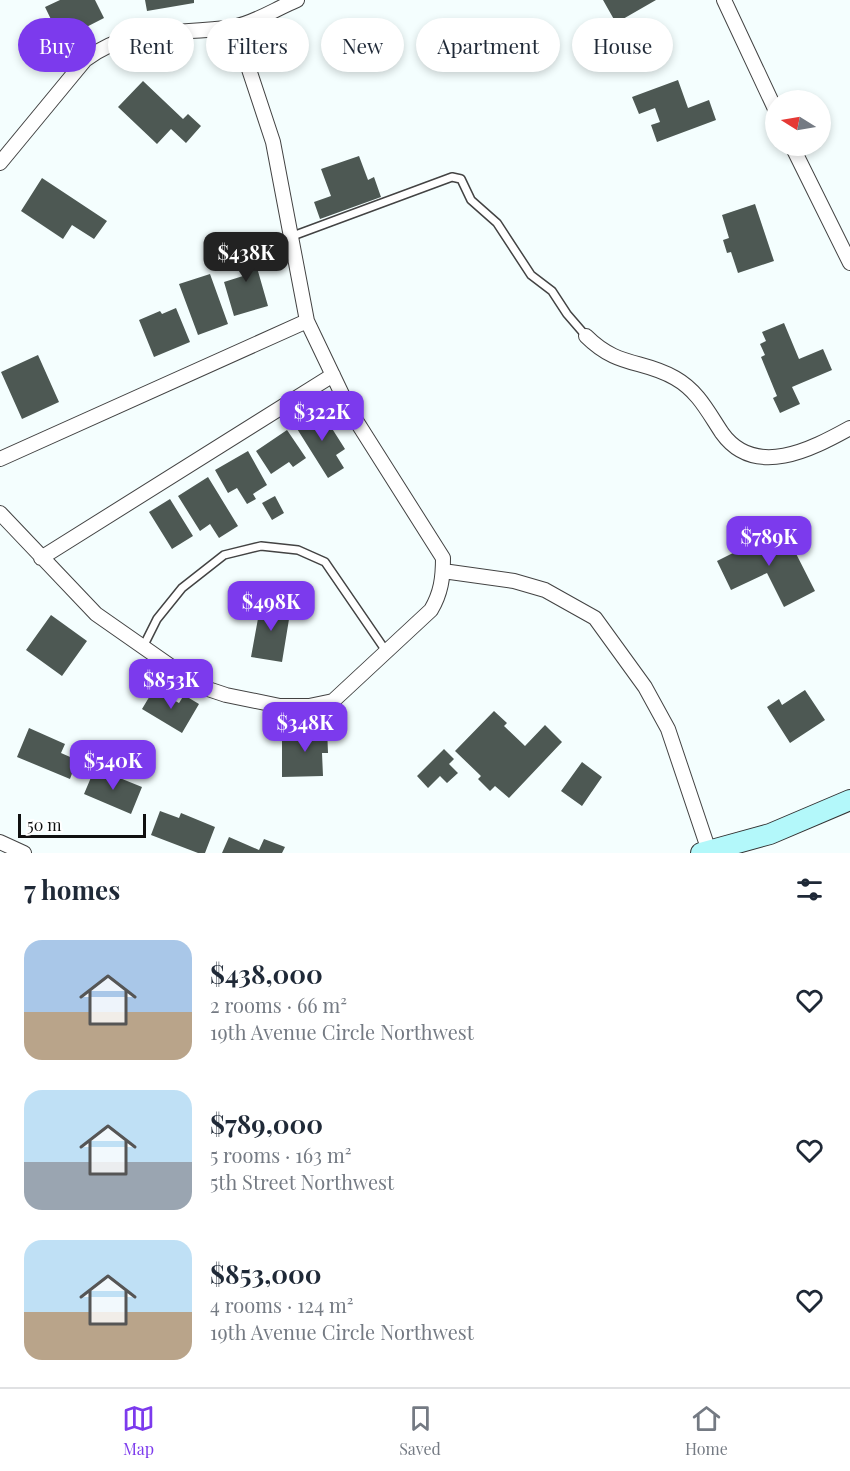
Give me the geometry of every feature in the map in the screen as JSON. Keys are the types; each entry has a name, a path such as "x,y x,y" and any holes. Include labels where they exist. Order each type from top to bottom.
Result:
{"street":[{"path":"256,18 297,0"},
{"path":"724,0 766,90"},
{"path":"0,163 85,60 101,48 122,39 143,34 206,29"},
{"path":"0,513 96,614 199,686 226,695 269,704 309,706 333,701 431,610 441,590 442,558 350,411 307,321 273,142 250,72"},
{"path":"797,156 850,263"},
{"path":"0,459 307,321"},
{"path":"586,336 610,355 676,378 705,405 725,436 753,455 772,458 790,456 824,443 850,428"},
{"path":"41,558 333,375"},
{"path":"443,571 514,581 545,590 595,618 645,687 668,729 705,852 770,834 850,800"},
{"path":"0,842 24,853"}],"lane":[{"path":"290,237 452,177 460,179 471,200 497,223 531,275 552,291 567,314 586,336"},
{"path":"143,646 157,619 182,588 224,555 261,546 298,550 325,562 386,651"}],"building":[{"path":"60,0 95,0 104,18 96,22 96,18 50,18 45,7"},
{"path":"145,0 194,0 194,3 147,11"},
{"path":"603,0 656,0 625,18 613,18"},
{"path":"678,80 688,108 709,100 716,120 657,142 651,125 660,122 655,108 639,114 632,97"},
{"path":"143,81 183,119 188,114 201,126 186,143 171,129 157,144 118,107"},
{"path":"359,156 368,180 374,177 381,197 320,219 314,202 331,196 321,169"},
{"path":"42,178 107,221 94,239 72,225 63,239 21,211"},
{"path":"755,204 774,261 738,273 731,252 727,253 723,240 729,238 722,215"},
{"path":"249,240 268,306 234,316 224,282 243,276 233,244"},
{"path":"210,274 228,324 198,335 179,284"},
{"path":"176,308 190,342 154,357 139,320 160,311 162,314"},
{"path":"784,323 799,359 823,349 832,370 792,387 800,404 780,413 773,398 777,396 761,357 765,355 760,344 766,341 762,332"},
{"path":"38,355 59,402 22,419 1,372"},
{"path":"319,408 345,449 336,455 344,468 328,478 294,424"},
{"path":"287,430 306,458 293,467 289,462 271,474 256,451"},
{"path":"248,451 267,485 253,494 256,499 247,504 237,488 228,493 215,470"},
{"path":"208,477 238,526 219,538 210,524 200,531 178,496"},
{"path":"275,496 284,513 272,520 262,503"},
{"path":"170,499 193,536 172,549 149,512"},
{"path":"783,528 815,591 784,607 767,573 731,590 717,561"},
{"path":"261,602 291,607 282,662 251,657"},
{"path":"51,615 87,641 62,676 26,650"},
{"path":"154,689 179,703 184,695 199,704 182,733 142,709"},
{"path":"805,690 825,720 790,743 767,707 779,699 782,705"},
{"path":"494,711 507,723 504,726 525,746 545,725 562,742 509,798 495,786 490,791 478,779 481,776 455,751"},
{"path":"327,727 328,753 322,753 323,776 282,777 282,737 306,736 305,728"},
{"path":"29,728 65,744 61,753 77,760 70,779 17,757"},
{"path":"444,749 454,759 449,764 458,773 447,783 440,776 428,788 417,776"},
{"path":"582,762 602,777 582,806 561,791"},
{"path":"95,768 142,787 131,814 84,794"},
{"path":"160,811 179,818 181,813 215,827 205,853 198,853 151,835"},
{"path":"229,837 259,850 264,839 285,847 282,853 222,853"}]}
